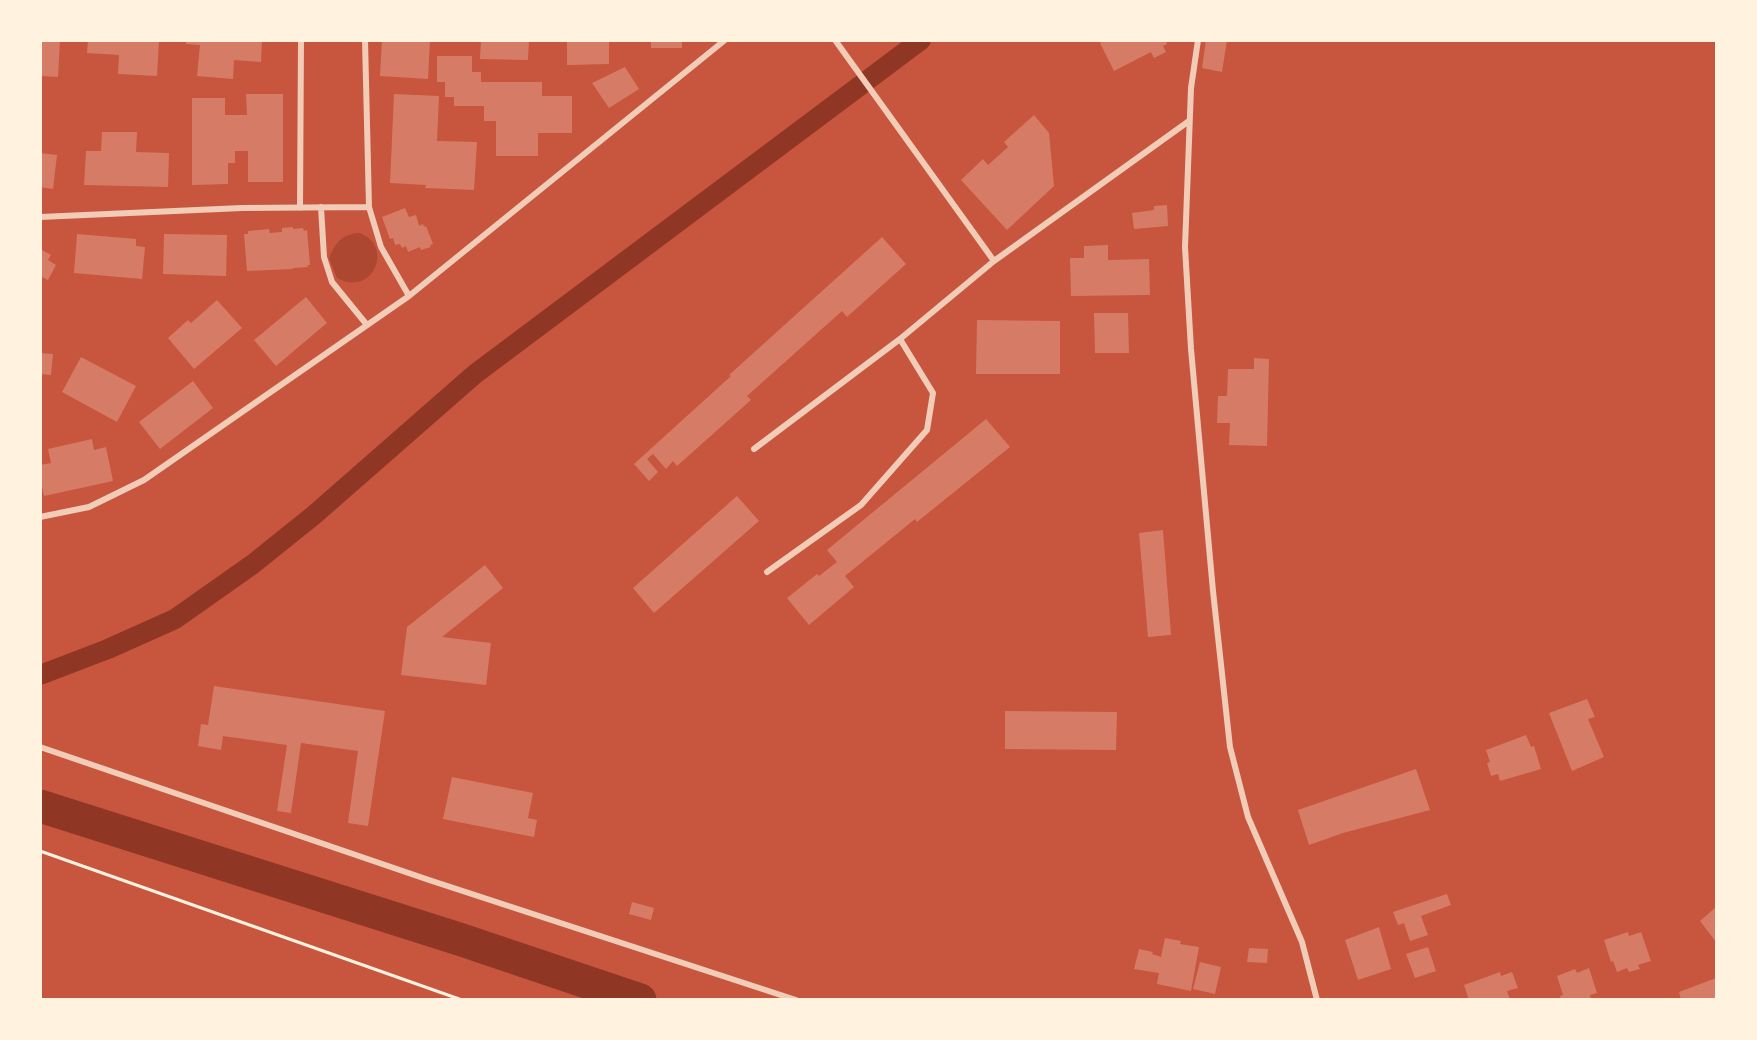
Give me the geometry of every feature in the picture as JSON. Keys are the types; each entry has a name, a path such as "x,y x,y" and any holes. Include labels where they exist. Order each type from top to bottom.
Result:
{"street":[{"path":"300,207 301,40"},
{"path":"365,40 369,207 381,247 409,296"},
{"path":"40,517 89,507 144,480 368,325 409,296 725,40"},
{"path":"835,40 994,261"},
{"path":"1198,40 1191,88 1185,247 1191,349 1230,747 1248,817 1302,942 1317,999"},
{"path":"754,449 900,339 994,261 1189,121"},
{"path":"321,207 324,257 332,282 368,325"},
{"path":"40,217 242,208 369,207"},
{"path":"767,572 861,505 927,430 933,393 900,339"},
{"path":"40,747 418,876 796,999"}],"path":[{"path":"40,851 462,999"}],"shaded area":[{"path":"359,233 370,239 376,248 375,268 361,281 350,282 337,278 329,258 340,240 348,235"}],"building":[{"path":"40,40 60,40 58,77 40,76"},
{"path":"88,40 159,40 157,76 118,74 119,55 87,53"},
{"path":"186,40 262,40 261,62 234,60 233,79 197,76 200,45 186,44"},
{"path":"382,40 430,40 428,79 380,76"},
{"path":"481,40 529,40 528,60 480,59"},
{"path":"567,40 609,40 609,64 567,65"},
{"path":"651,40 682,40 682,48 651,48"},
{"path":"1105,40 1165,40 1167,44 1163,46 1166,52 1154,58 1151,52 1114,71 1100,43"},
{"path":"1206,40 1227,40 1222,72 1202,68"},
{"path":"437,56 472,56 472,72 481,72 481,82 542,82 542,96 572,96 572,133 538,133 538,156 496,156 496,121 484,121 484,106 454,106 454,97 445,97 445,82 437,82"},
{"path":"625,67 639,89 609,108 592,83"},
{"path":"246,94 283,94 283,182 248,182 248,151 235,151 235,163 228,163 228,184 192,185 192,98 225,98 225,115 247,115"},
{"path":"394,94 439,96 437,141 477,142 474,190 425,188 426,185 390,183"},
{"path":"1034,115 1049,133 1054,186 1007,230 961,180 983,159 988,165 1008,147 1004,142"},
{"path":"102,132 137,132 136,152 169,153 168,187 84,185 86,151 101,151"},
{"path":"40,153 57,155 53,189 40,187"},
{"path":"1167,205 1168,226 1134,229 1132,213 1154,210 1154,206"},
{"path":"405,208 409,217 416,215 419,226 423,224 424,227 426,226 433,244 430,245 431,247 421,250 420,247 408,252 406,246 402,248 400,244 395,245 393,238 390,239 382,217"},
{"path":"293,227 293,229 307,230 310,265 307,265 308,267 247,271 244,234 248,234 248,231 269,229 270,233 282,232 282,228"},
{"path":"77,234 136,239 136,246 145,247 142,279 74,273"},
{"path":"164,234 227,235 226,276 163,274"},
{"path":"882,237 906,264 847,317 842,311 747,396 751,400 677,466 673,461 666,469 653,454 647,459 658,472 649,481 634,464"},
{"path":"1108,245 1108,260 1149,259 1150,295 1071,296 1070,258 1084,258 1084,246"},
{"path":"40,249 51,255 48,260 56,265 48,280 40,276"},
{"path":"306,297 327,323 276,366 254,340"},
{"path":"217,300 242,328 194,369 168,338 188,320 191,323"},
{"path":"1094,313 1128,313 1129,353 1095,353"},
{"path":"977,320 1060,321 1060,374 976,374"},
{"path":"40,353 53,354 51,375 40,374"},
{"path":"81,357 136,386 117,422 62,392"},
{"path":"1254,358 1269,359 1267,446 1229,445 1230,423 1217,423 1218,396 1227,396 1228,369 1254,369"},
{"path":"193,381 213,408 160,449 139,422"},
{"path":"986,419 1010,447 917,522 915,519 845,576 854,587 809,625 787,598 817,574 819,576 837,562 827,550"},
{"path":"92,439 94,450 106,447 113,481 44,496 40,465 51,463 48,449"},
{"path":"737,496 759,521 654,613 633,588"},
{"path":"1163,530 1171,635 1148,637 1139,533"},
{"path":"485,565 503,588 442,637 491,643 486,685 401,675 407,627"},
{"path":"214,686 385,711 368,826 348,823 358,751 301,743 291,813 277,811 287,745 223,736 221,750 198,746 201,724 208,725"},
{"path":"1587,699 1595,717 1588,719 1604,757 1572,771 1549,713"},
{"path":"1005,711 1117,712 1116,750 1005,749"},
{"path":"1526,735 1531,747 1534,746 1541,769 1500,781 1498,774 1491,776 1486,750"},
{"path":"1416,769 1430,810 1343,833 1309,845 1298,810"},
{"path":"452,777 533,793 528,818 537,820 534,837 443,819"},
{"path":"1447,894 1451,905 1421,916 1428,935 1410,941 1404,923 1398,925 1393,912"},
{"path":"632,902 654,908 651,920 629,914"},
{"path":"1716,907 1716,942 1700,921"},
{"path":"1379,927 1391,969 1358,980 1345,940"},
{"path":"1628,932 1629,936 1641,932 1651,961 1638,965 1640,969 1629,972 1627,968 1617,972 1604,940"},
{"path":"1165,938 1181,941 1180,944 1199,947 1191,991 1157,984 1159,973 1134,969 1139,949 1153,952 1152,954 1161,957"},
{"path":"1428,947 1436,971 1415,978 1406,954"},
{"path":"1249,948 1268,949 1267,963 1247,962"},
{"path":"1200,962 1221,967 1215,994 1193,989"},
{"path":"1589,968 1597,993 1590,995 1591,1000 1561,1000 1560,996 1563,995 1557,976 1575,969 1577,973"},
{"path":"1500,972 1501,976 1512,972 1518,988 1507,991 1510,1000 1469,1000 1464,985"},
{"path":"1716,978 1716,1000 1681,1000 1679,992"}],"waterway":[{"path":"40,675 108,649 175,619 253,564 314,515 475,374 921,40"},
{"path":"40,806 462,940 640,1000"}]}
